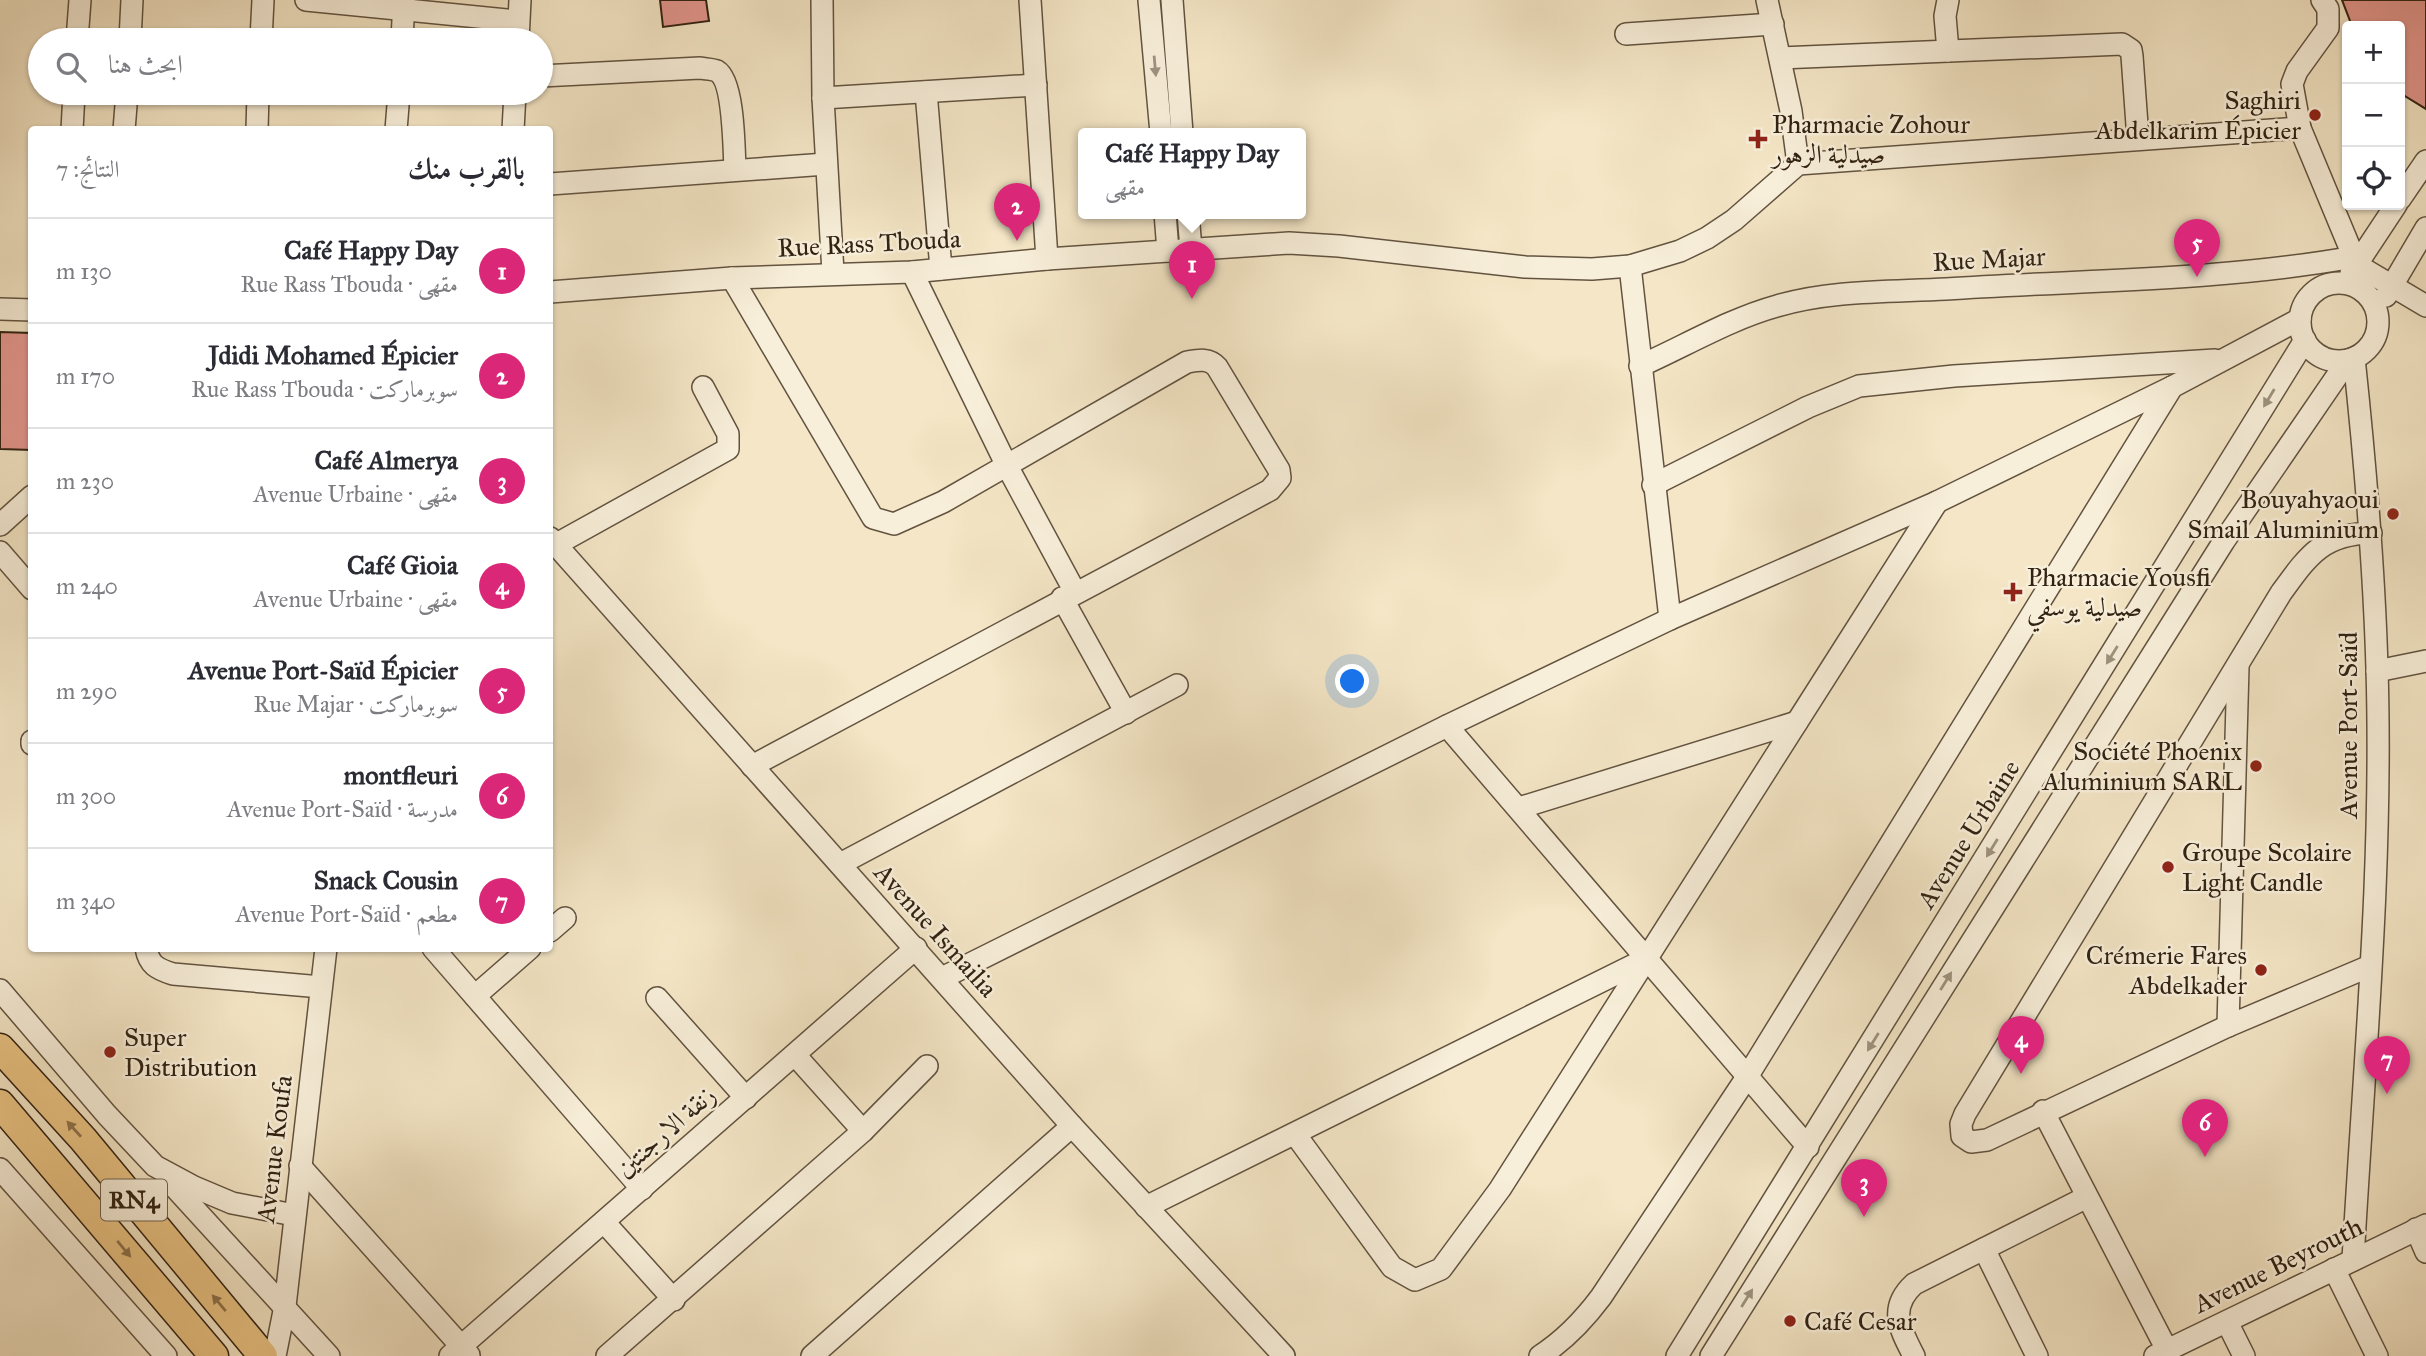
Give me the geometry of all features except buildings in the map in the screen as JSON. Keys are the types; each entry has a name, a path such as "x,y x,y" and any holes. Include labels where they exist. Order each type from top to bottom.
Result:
{"main road":[{"name":"RN4","path":"0,1048 83,1139 262,1356"},
{"name":"RN4","path":"0,1104 214,1356"}],"street":[{"path":"79,28 80,0"},
{"path":"131,28 132,0"},
{"path":"261,28 262,0"},
{"path":"306,0 404,5 519,20"},
{"path":"822,0 823,98 832,273"},
{"path":"1030,0 1047,259"},
{"path":"1149,0 1161,128"},
{"path":"1172,0 1182,128"},
{"path":"1767,0 1798,164 2300,128"},
{"path":"1948,0 1945,16 1948,51"},
{"path":"2322,0 2329,9 2328,28 2297,71 2292,84 2300,128 2355,261 2392,285 2424,300"},
{"path":"403,28 404,5"},
{"path":"1626,34 1773,24"},
{"path":"1780,58 2116,43 2127,46 2132,56 2138,139"},
{"path":"553,75 700,68 716,71 724,79 728,94 736,170"},
{"path":"823,98 1036,85"},
{"path":"926,92 941,269"},
{"path":"72,126 73,105"},
{"path":"124,126 126,105"},
{"path":"257,126 258,105"},
{"path":"396,126 397,105"},
{"path":"513,126 514,105"},
{"path":"2405,192 2426,161"},
{"path":"553,184 826,164"},
{"name":"Rue Rass Tbouda","path":"553,292 732,278 912,272 1047,259 1289,243 1525,267 1630,266 1667,255 1707,238 1734,220 1798,164"},
{"path":"2344,283 2355,261 2392,210"},
{"path":"1166,219 1168,251"},
{"path":"1188,219 1191,249"},
{"path":"2378,313 2426,228"},
{"name":"Rue Majar","path":"1640,366 1744,318 1799,301 1844,295 2099,282 2355,261"},
{"path":"1630,266 1670,619"},
{"path":"912,272 1126,713"},
{"path":"732,278 873,518 894,524 943,502 1187,362 1198,360 1212,362 1217,367 1279,470 1280,478 1270,490 752,766"},
{"path":"1711,1356 2224,541 2351,359 2371,344 2379,324 2378,313 2365,292 2344,283 2333,284 2315,292 2308,299 2303,329 2323,357 2351,359"},
{"path":"0,309 28,310"},
{"path":"942,978 1447,726 1670,619 1937,502 2172,387 2221,360 2303,329"},
{"name":"Avenue Urbaine","path":"1676,1356 1808,1147 2303,329"},
{"name":"Avenue Port-Saïd","path":"2344,1265 2370,966 2377,818 2377,671 2371,533 2351,359"},
{"path":"1653,485 1808,407 1859,386 1954,376 2221,360"},
{"path":"553,541 728,449 728,434 703,387"},
{"path":"1539,1356 1560,1343 1581,1323 1601,1297 1748,1077 2172,387"},
{"path":"0,525 28,500"},
{"path":"1295,1134 1392,1267 1415,1280 1429,1277 1451,1258 1500,1189 1937,502"},
{"path":"2370,966 2228,1026 1979,1142 1966,1141 1962,1136 1961,1124 1965,1114 2134,831 2238,667 2281,593 2315,551 2340,535 2371,533"},
{"name":"Avenue Ismailia","path":"553,543 1072,1126 1284,1356"},
{"path":"0,552 28,584"},
{"path":"2377,671 2426,661"},
{"path":"2228,1026 2238,667"},
{"path":"840,864 1177,685"},
{"path":"1519,808 1797,722"},
{"path":"1447,726 1808,1147"},
{"name":"زنقة الارجنتين","path":"460,1353 604,1222 916,948"},
{"path":"147,952 148,960 157,969 173,974 321,987"},
{"name":"Avenue Koufa","path":"275,1356 285,1306 325,952"},
{"path":"436,952 642,1189"},
{"path":"475,996 525,952"},
{"path":"1146,1207 1646,959"},
{"path":"0,990 107,1115 329,1356"},
{"path":"657,998 746,1098"},
{"path":"795,1055 863,1131"},
{"path":"607,1356 674,1300 863,1131 927,1066"},
{"path":"2043,1111 2161,1353"},
{"path":"812,1356 1072,1126"},
{"path":"155,1166 232,1203 294,1215"},
{"path":"300,1166 460,1353"},
{"path":"0,1170 166,1356"},
{"path":"1914,1356 1897,1319 1900,1300 1914,1284 2087,1197"},
{"path":"604,1222 674,1300"},
{"path":"2421,1227 2426,1252"},
{"name":"Avenue Beyrouth","path":"2161,1353 2421,1227"},
{"path":"1984,1249 2037,1356"},
{"path":"2344,1265 2377,1356"},
{"path":"2227,1322 2244,1356"}],"place":[{"name":"Saghiri Abdelkarim Épicier","path":"2315,115"},
{"name":"Pharmacie Zohour صيدلية الزهور","path":"1758,139"},
{"name":"Jdidi Mohamed Épicier","path":"1017,241"},
{"name":"Avenue Port-Saïd Épicier","path":"2197,277"},
{"name":"Café Happy Day","path":"1192,299"},
{"name":"Bouyahyaoui Smail Aluminium","path":"2393,514"},
{"name":"Pharmacie Yousfi صيدلية يوسفي","path":"2013,592"},
{"name":"Société Phoenix Aluminium SARL","path":"2256,766"},
{"name":"Groupe Scolaire Light Candle","path":"2168,867"},
{"name":"Crémerie Fares Abdelkader","path":"2261,970"},
{"name":"Super Distribution","path":"110,1052"},
{"name":"Café Gioia","path":"2021,1074"},
{"name":"Snack Cousin","path":"2387,1094"},
{"name":"montfleuri","path":"2205,1157"},
{"name":"Café Almerya","path":"1864,1217"},
{"name":"Café Cesar","path":"1790,1321"}]}
